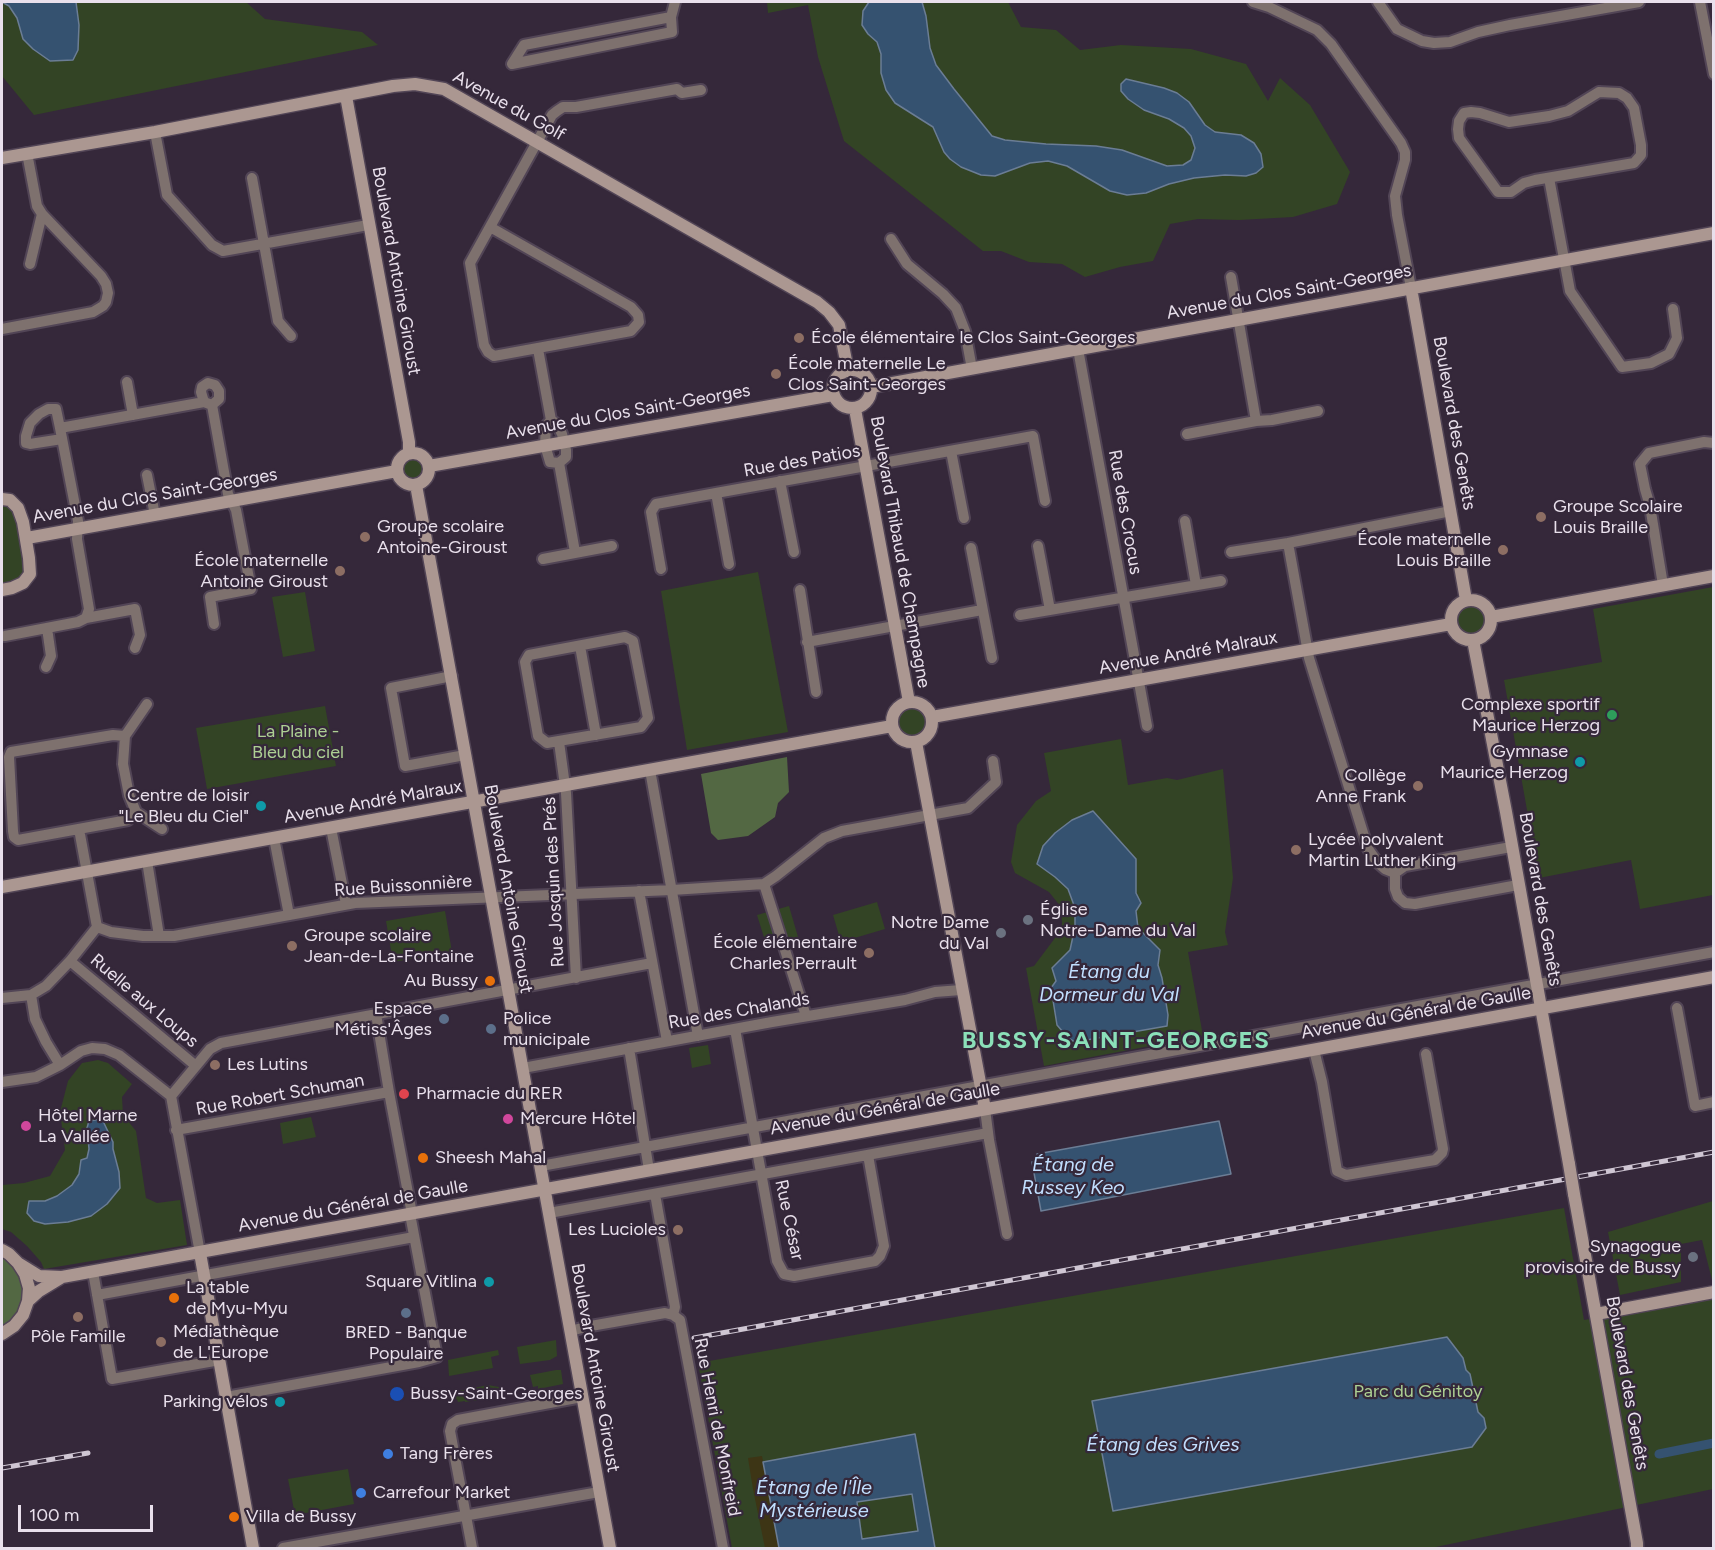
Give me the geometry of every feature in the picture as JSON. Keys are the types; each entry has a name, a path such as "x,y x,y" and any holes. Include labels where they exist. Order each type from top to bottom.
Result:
{"street":[{"path":"671,17 524,45 512,64 672,32 671,17 675,2"},
{"path":"1255,2 1317,30 1332,44 1401,143 1405,152 1405,160 1395,196 1396,215 1411,288"},
{"path":"1378,2 1397,29 1422,41 1434,43 1450,42 1478,32 1510,25 1639,2"},
{"path":"1700,2 1713,74"},
{"name":"Avenue du Golf","path":"2,158 155,132 393,86 416,84 444,89 817,302 839,325 848,370"},
{"path":"490,227 631,307 638,315 639,322 631,331 494,356 484,345 470,263 552,115 563,107 576,107 677,89 682,93 701,90"},
{"path":"1599,92 1619,93 1628,98 1634,108 1641,145 1641,155 1634,163 1549,178 1524,183 1511,192 1498,192 1459,138 1459,121 1464,113 1480,112 1509,122 1558,115 1599,92"},
{"name":"Boulevard Antoine Giroust","path":"346,96 409,442 409,453"},
{"path":"155,132 167,195 212,245 223,251 368,225"},
{"path":"2,329 93,312 106,302 108,292 101,276 37,206 27,153"},
{"path":"252,178 278,321 291,336"},
{"path":"1549,178 1570,291 1622,367 1651,363 1669,354 1677,338 1673,309"},
{"path":"30,264 42,214"},
{"name":"Avenue du Clos Saint-Georges","path":"871,387 1713,233"},
{"path":"891,239 907,264 956,308 965,331 972,369"},
{"path":"1231,277 1256,421"},
{"name":"Boulevard des Genêts","path":"1411,288 1466,600"},
{"path":"538,349 551,420 557,424 565,442 566,457 559,463 550,462 545,445 546,426 551,420"},
{"name":"Rue des Crocus","path":"1078,349 1147,726"},
{"path":"848,370 861,372 871,387 871,393 865,403 855,408 844,407 833,395 834,382 848,370"},
{"path":"127,381 133,415"},
{"name":"Avenue du Clos Saint-Georges","path":"429,466 833,395"},
{"path":"86,618 89,609 77,539 78,521 61,434 133,415 208,403 228,494 236,510 251,589 210,597 214,624"},
{"name":"Boulevard Thibaud de Champagne","path":"855,408 909,702"},
{"path":"1187,435 1318,411"},
{"name":"Rue des Patios","path":"661,569 651,512 656,504 1033,436 1045,501"},
{"path":"1664,585 1640,464 1649,453 1704,442 1713,443"},
{"path":"951,451 964,518"},
{"path":"409,453 420,453 429,466 428,476 416,485 401,480 397,471 398,462 409,453"},
{"path":"559,463 575,552"},
{"name":"Avenue du Clos Saint-Georges","path":"27,538 397,471"},
{"path":"147,476 155,515"},
{"path":"780,482 794,552"},
{"name":"Boulevard Antoine Giroust","path":"416,485 610,1548"},
{"path":"716,493 729,564"},
{"path":"2,499 10,500 18,508 27,538 30,574 23,583 2,590"},
{"path":"1231,552 1451,511"},
{"path":"1185,521 1196,585"},
{"path":"1288,543 1307,650 1368,849 1378,863 1395,873"},
{"path":"543,559 612,546"},
{"path":"1038,546 1050,610"},
{"path":"971,548 992,658"},
{"path":"1491,617 1713,576"},
{"path":"1020,615 1221,580"},
{"path":"800,590 816,692"},
{"path":"1466,600 1479,601 1485,605 1491,617 1491,623 1485,634 1473,640 1458,635 1450,618 1455,606 1466,600"},
{"path":"5,636 135,609 140,635 135,648"},
{"path":"807,642 982,610"},
{"name":"Avenue André Malraux","path":"932,717 1451,624"},
{"path":"46,628 51,656 46,667"},
{"path":"625,637 633,641 648,718 641,727 547,743 538,736 525,662 529,655 580,646 625,637"},
{"name":"Boulevard des Genêts","path":"1473,640 1638,1547"},
{"path":"580,646 596,735"},
{"path":"452,675 391,688 405,766 465,755"},
{"path":"909,702 923,705 932,717 930,732 916,742 898,737 892,726 894,713 903,704 909,702"},
{"path":"147,704 125,736 123,770 136,812 162,829"},
{"name":"Avenue André Malraux","path":"2,887 892,726"},
{"path":"125,736 113,735 11,753 6,797 14,837 18,840 128,820 136,812"},
{"name":"Rue Josquin des Prés","path":"559,742 565,785 576,978"},
{"path":"916,742 961,990 981,1086 1006,1234"},
{"path":"806,1016 764,884 824,838 842,831 968,808 996,782 993,761"},
{"path":"650,770 698,1036"},
{"path":"331,828 346,904"},
{"path":"2,998 31,994 46,986 70,961 97,927 79,830"},
{"path":"274,838 289,915"},
{"path":"1395,873 1405,866 1511,847"},
{"path":"147,861 159,936"},
{"path":"1395,873 1395,889 1398,897 1405,903 1416,904 1518,885"},
{"name":"Rue Buissonnière","path":"97,927 111,932 143,936 174,936 346,904 764,884"},
{"path":"639,891 667,1041"},
{"name":"Avenue du Général de Gaulle","path":"541,1166 1713,952"},
{"name":"Ruelle aux Loups","path":"70,961 196,1066"},
{"path":"171,1096 210,1049 221,1043 652,963"},
{"name":"Avenue du Général de Gaulle","path":"2,1250 39,1276 62,1277 1713,977"},
{"name":"Rue des Chalands","path":"523,1068 886,1003 935,992 961,990"},
{"path":"31,994 35,1019 60,1065"},
{"path":"1677,1008 1695,1106 1713,1102"},
{"path":"226,1397 437,1357 376,1014"},
{"name":"Rue César","path":"735,1029 777,1261 784,1274 794,1275 875,1261 880,1256 884,1246 868,1155"},
{"path":"2,1082 36,1077 81,1051 92,1048 105,1049 119,1055 171,1096 253,1548"},
{"path":"628,1048 649,1170"},
{"path":"1314,1050 1322,1082 1337,1171 1346,1175 1435,1160 1442,1153 1426,1054"},
{"name":"Rue Robert Schuman","path":"176,1130 389,1092"},
{"path":"549,1213 988,1133"},
{"name":"Rue Henri de Monfreid","path":"655,1194 675,1307 673,1315 681,1324 723,1548"},
{"path":"97,1295 414,1237"},
{"path":"18,1263 25,1274 29,1288 28,1302"},
{"path":"93,1272 112,1379 220,1360"},
{"name":"Avenue du Général de Gaulle","path":"2,1334 14,1326 23,1315 28,1302 39,1291 62,1277"},
{"path":"1596,1314 1713,1292"},
{"path":"571,1331 650,1315 665,1313 673,1315"},
{"path":"472,1548 450,1431 452,1424 458,1420 582,1397"},
{"path":"283,1548 599,1492"}],"green space":[{"path":"2,2 246,2 265,19 362,32 378,45 34,115 2,76"},
{"path":"767,2 1008,2 1021,27 1056,30 1080,50 1121,45 1191,49 1246,64 1268,101 1280,78 1310,105 1350,172 1337,204 1293,217 1239,220 1198,219 1170,224 1153,261 1085,277 1062,264 1029,262 1001,251 983,251 844,141 818,57 808,5 768,13"},
{"path":"413,458 421,461 424,469 421,477 413,480 405,477 402,469 405,461"},
{"path":"2,503 8,504 16,513 26,567 24,576 18,581 2,587"},
{"path":"758,572 788,732 687,750 661,591"},
{"name":"Complexe sportif Maurice Herzog","path":"1713,587 1713,895 1640,909 1631,860 1539,878 1504,680 1602,662 1593,609"},
{"path":"305,592 315,651 283,657 272,597"},
{"path":"1470,606 1481,610 1485,621 1481,632 1470,636 1459,632 1455,621 1459,610"},
{"name":"La Plaine - Bleu du ciel","path":"325,706 336,766 207,789 196,728"},
{"path":"912,708 922,712 926,722 922,732 912,736 902,732 898,722 902,712"},
{"path":"1121,739 1128,785 1167,778 1177,780 1223,769 1233,878 1225,932 1228,945 1188,952 1203,1036 1044,1066 1026,968 1034,966 1058,934 1062,924 1061,907 1049,892 1015,873 1011,862 1017,825 1036,801 1051,791 1044,753"},
{"path":"787,757 789,792 778,803 775,817 748,836 718,840 711,833 701,774"},
{"path":"877,902 885,929 841,942 833,915"},
{"path":"789,906 798,937 767,947 757,915"},
{"path":"445,911 452,952 393,962 386,921"},
{"path":"708,1045 711,1064 692,1068 689,1048"},
{"path":"98,1060 108,1063 132,1084 122,1097 123,1115 136,1131 146,1198 157,1203 180,1200 187,1245 44,1269 27,1246 11,1232 2,1229 2,1185 24,1183 50,1176 65,1150 60,1112 68,1081 82,1063"},
{"path":"311,1117 316,1137 283,1144 280,1123"},
{"path":"1713,1201 1713,1279 1702,1240 1681,1244 1681,1282 1620,1295 1608,1232"},
{"name":"Parc du Génitoy","path":"1564,1208 1584,1320 1713,1297 1713,1489 1431,1548 732,1548 698,1363"},
{"path":"2,1255 19,1271 24,1290 20,1309 14,1318 2,1328"},
{"path":"556,1340 557,1356 550,1360 520,1364 517,1347"},
{"path":"498,1350 499,1355 491,1357 493,1368 449,1376 448,1360"},
{"path":"561,1370 563,1384 538,1389 538,1386 533,1387 530,1375"},
{"path":"488,1385 499,1387 500,1392 491,1393 491,1398 465,1402 458,1402 457,1399 449,1401 449,1393"},
{"path":"348,1469 354,1504 295,1515 288,1479"}],"sand":[{"path":"762,1456 779,1548 765,1548 753,1489 748,1458"}],"water":[{"path":"2,2 76,2 79,25 78,50 73,60 50,61 33,49 23,39 17,18 9,6"},
{"path":"869,2 922,2 930,48 936,65 992,136 1005,140 1122,150 1167,166 1183,165 1191,160 1195,148 1191,136 1184,128 1169,119 1144,110 1128,99 1121,91 1121,84 1126,79 1177,93 1189,102 1205,125 1215,132 1241,135 1254,143 1261,154 1263,167 1256,173 1246,176 1225,175 1194,178 1146,193 1127,195 1110,191 1067,166 1048,161 1030,163 995,176 981,175 961,167 944,152 933,127 895,103 886,90 877,42 862,25 863,11"},
{"name":"Étang du Dormeur du Val","path":"1093,811 1136,859 1136,893 1141,903 1136,911 1138,928 1160,950 1158,965 1168,1015 1167,1026 1075,1042 1068,1038 1057,1025 1051,988 1056,981 1052,968 1070,950 1075,927 1075,908 1068,889 1037,864 1043,846 1055,833 1072,820"},
{"path":"102,1119 113,1142 120,1188 107,1204 91,1216 68,1222 45,1224 34,1221 27,1213 29,1201 45,1201 57,1196 72,1185 79,1174 81,1160 87,1158 89,1121"},
{"name":"Étang de Russey Keo","path":"1219,1121 1231,1174 1041,1211 1032,1162 1039,1161 1037,1154"},
{"name":"Étang des Grives","path":"1447,1337 1463,1358 1466,1370 1470,1374 1478,1412 1484,1418 1486,1428 1472,1447 1113,1511 1092,1401"},
{"name":"Étang de l'Île Mystérieuse","path":"915,1434 935,1548 779,1548 763,1462","holes":["912,1494 918,1531 862,1539 857,1502"]}],"waterway":[{"path":"1659,1454 1714,1443"}],"railway":[{"path":"694,1338 1714,1152"},
{"path":"2,1468 88,1453"}],"place":[{"name":"École élémentaire le Clos Saint-Georges","path":"799,338"},
{"name":"École maternelle Le Clos Saint-Georges","path":"776,374"},
{"name":"Groupe Scolaire Louis Braille","path":"1541,517"},
{"name":"Groupe scolaire Antoine-Giroust","path":"365,537"},
{"name":"École maternelle Louis Braille","path":"1503,550"},
{"name":"École maternelle Antoine Giroust","path":"340,571"},
{"name":"Complexe sportif Maurice Herzog","path":"1612,715"},
{"name":"Gymnase Maurice Herzog","path":"1580,762"},
{"name":"Collège Anne Frank","path":"1418,786"},
{"name":"Centre de loisir \"Le Bleu du Ciel\"","path":"261,806"},
{"name":"Lycée polyvalent Martin Luther King","path":"1296,850"},
{"name":"Église Notre-Dame du Val","path":"1028,920"},
{"name":"Notre Dame du Val","path":"1001,933"},
{"name":"Groupe scolaire Jean-de-La-Fontaine","path":"292,946"},
{"name":"École élémentaire Charles Perrault","path":"869,953"},
{"name":"Au Bussy","path":"490,981"},
{"name":"Espace Métiss'Âges","path":"444,1019"},
{"name":"Police municipale","path":"491,1029"},
{"name":"Les Lutins","path":"215,1065"},
{"name":"Pharmacie du RER","path":"404,1094"},
{"name":"Mercure Hôtel","path":"508,1119"},
{"name":"Hôtel Marne La Vallée","path":"26,1126"},
{"name":"Sheesh Mahal","path":"423,1158"},
{"name":"Les Lucioles","path":"678,1230"},
{"name":"Synagogue provisoire de Bussy","path":"1693,1257"},
{"name":"Square Vitlina","path":"489,1282"},
{"name":"La table de Myu-Myu","path":"174,1298"},
{"name":"BRED - Banque Populaire","path":"406,1313"},
{"name":"Pôle Famille","path":"78,1317"},
{"name":"Médiathèque de L'Europe","path":"161,1342"},
{"name":"Bussy-Saint-Georges","path":"397,1394"},
{"name":"Parking vélos","path":"280,1402"},
{"name":"Tang Frères","path":"388,1454"},
{"name":"Carrefour Market","path":"361,1493"},
{"name":"Villa de Bussy","path":"234,1517"}],"district":[{"name":"BUSSY-SAINT-GEORGES","path":"1116,1041"}]}
